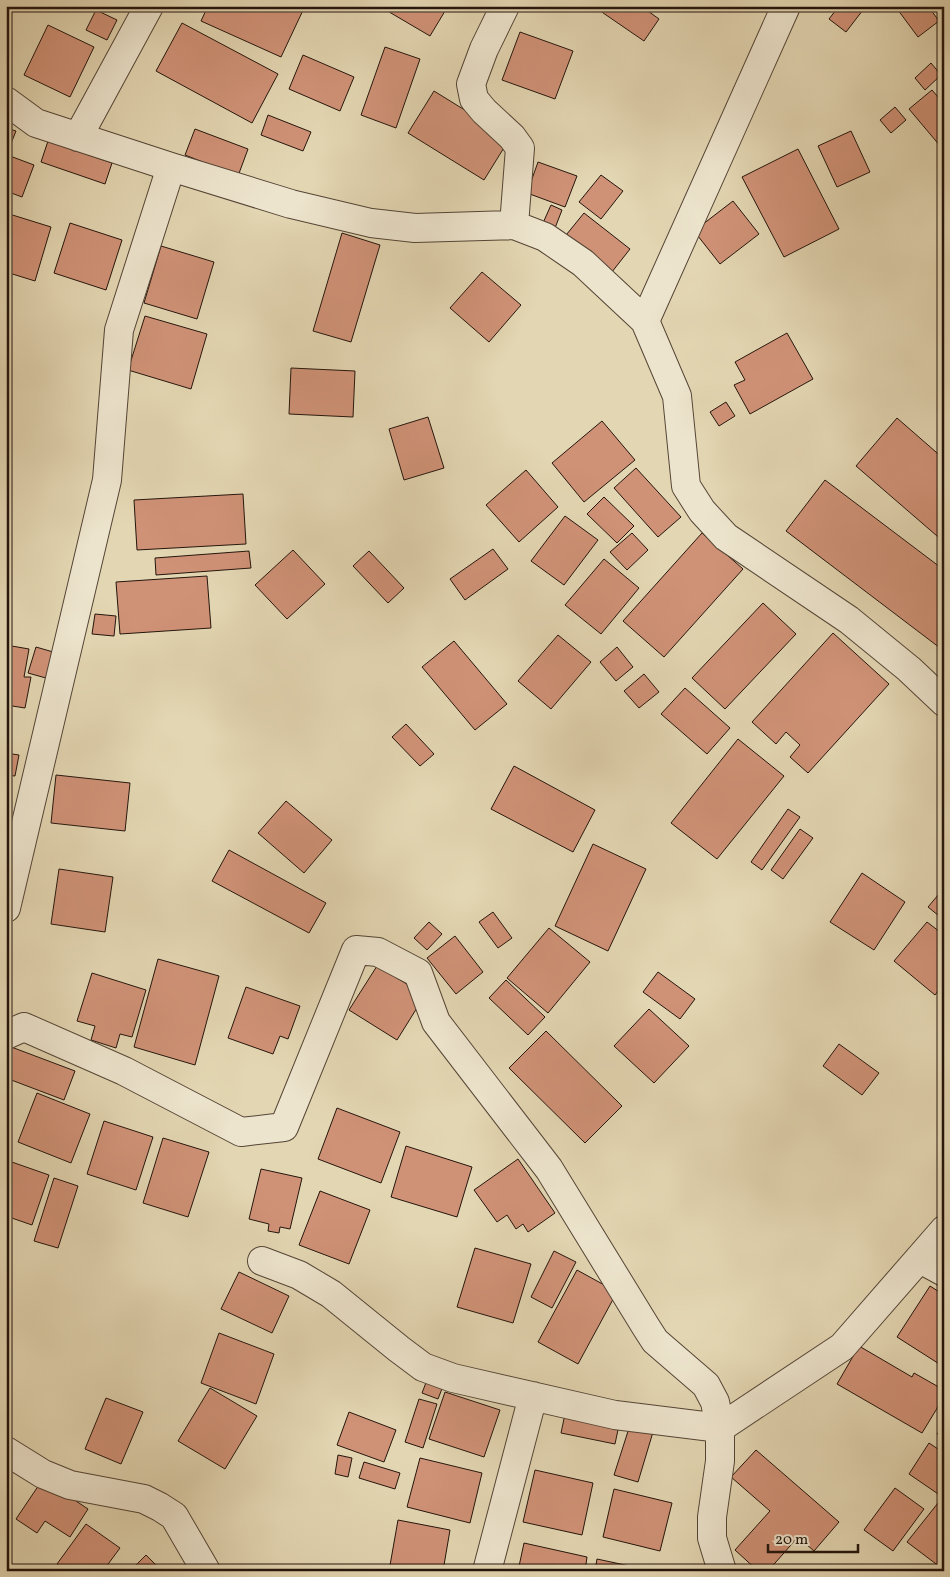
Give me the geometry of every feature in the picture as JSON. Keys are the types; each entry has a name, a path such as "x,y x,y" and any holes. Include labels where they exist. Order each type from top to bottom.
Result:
{"street":[{"path":"78,137 149,6"},
{"path":"505,6 484,49 471,84 474,99 512,137 520,148 514,225"},
{"path":"645,322 786,6"},
{"path":"6,101 36,123 171,168 291,204 371,222 415,228 514,225 545,237 583,263 645,322 677,396 686,486 702,511 726,536 849,620 910,669 944,702"},
{"path":"6,908 107,480 119,330 171,168"},
{"path":"6,1035 24,1027 124,1071 241,1132 284,1127 356,950 378,952 418,973 436,1022 549,1169 655,1341 706,1384 715,1402 720,1428 720,1461 712,1517 712,1538 722,1571"},
{"path":"262,1261 299,1275 331,1294 423,1367 453,1378 614,1415 720,1428 842,1347 944,1230"},
{"path":"920,1259 944,1272"},
{"path":"487,1571 533,1396"},
{"path":"6,1451 43,1474 70,1485 144,1499 160,1507 174,1516 206,1571"}],"building":[{"path":"208,6 305,6 281,57 201,21"},
{"path":"379,6 448,6 430,36"},
{"path":"593,6 641,6 659,19 644,41"},
{"path":"839,6 866,6 846,32 829,19"},
{"path":"895,6 928,6 939,21 918,37"},
{"path":"96,10 117,20 107,40 86,30"},
{"path":"182,23 278,74 252,123 156,71"},
{"path":"48,25 94,47 70,97 24,75"},
{"path":"520,32 573,51 555,99 502,80"},
{"path":"385,47 420,59 396,128 361,115"},
{"path":"303,55 354,77 340,111 289,89"},
{"path":"931,63 941,75 925,90 915,78"},
{"path":"932,90 944,104 944,145 941,147 909,109"},
{"path":"434,91 510,138 484,180 408,133"},
{"path":"895,107 906,120 891,133 880,120"},
{"path":"268,115 311,132 303,151 261,135"},
{"path":"6,128 16,131 6,156"},
{"path":"195,129 248,149 238,176 185,155"},
{"path":"851,131 870,172 837,187 818,146"},
{"path":"48,141 112,163 105,184 41,162"},
{"path":"798,149 839,229 784,257 742,177"},
{"path":"10,156 34,165 22,197 6,191 6,165"},
{"path":"538,162 577,176 565,207 527,193"},
{"path":"601,175 623,191 601,219 579,202"},
{"path":"733,201 759,234 720,264 694,231"},
{"path":"551,205 562,210 555,228 543,223"},
{"path":"6,213 51,227 35,281 6,272"},
{"path":"584,213 630,249 608,277 562,240"},
{"path":"70,223 122,240 106,290 54,273"},
{"path":"342,233 380,245 351,342 313,331"},
{"path":"161,246 214,262 197,319 144,303"},
{"path":"482,272 521,305 489,342 450,308"},
{"path":"145,316 207,334 191,389 128,370"},
{"path":"787,333 813,379 750,414 734,385 745,380 735,362"},
{"path":"291,368 355,371 353,417 289,414"},
{"path":"726,402 735,416 719,426 710,412"},
{"path":"428,417 444,468 404,480 389,429"},
{"path":"897,418 944,459 944,542 856,466"},
{"path":"602,421 635,460 584,502 552,463"},
{"path":"636,468 681,517 658,537 614,488"},
{"path":"526,470 558,507 519,542 486,505"},
{"path":"825,480 944,570 944,651 786,531"},
{"path":"243,494 246,544 137,550 134,500"},
{"path":"604,497 634,526 617,543 587,514"},
{"path":"565,516 598,540 564,585 531,561"},
{"path":"632,533 648,550 627,570 610,552"},
{"path":"702,533 743,569 664,657 623,621"},
{"path":"493,549 508,569 465,600 450,579"},
{"path":"293,550 325,584 287,619 255,585"},
{"path":"249,551 251,568 156,575 155,558"},
{"path":"369,551 404,588 388,603 353,566"},
{"path":"604,559 639,588 601,634 565,605"},
{"path":"207,576 211,628 120,634 116,582"},
{"path":"763,603 796,634 725,709 692,678"},
{"path":"95,614 116,616 114,636 92,634"},
{"path":"833,633 889,684 808,773 790,757 800,745 786,732 776,744 752,722"},
{"path":"558,635 591,662 551,709 518,681"},
{"path":"454,641 507,704 475,730 422,667"},
{"path":"6,645 29,649 24,677 31,677 25,708 6,705"},
{"path":"36,647 60,654 53,680 28,673"},
{"path":"617,647 633,667 616,681 600,662"},
{"path":"644,674 659,692 639,708 624,691"},
{"path":"685,688 730,728 707,754 661,714"},
{"path":"406,724 434,754 420,766 392,737"},
{"path":"738,739 784,776 717,859 671,823"},
{"path":"6,753 19,755 15,776 6,775"},
{"path":"514,766 595,810 573,852 491,809"},
{"path":"56,775 130,783 125,831 51,823"},
{"path":"286,801 332,840 304,873 258,833"},
{"path":"788,809 800,817 762,870 751,862"},
{"path":"800,829 813,838 783,879 771,870"},
{"path":"593,844 646,869 608,951 555,926"},
{"path":"229,850 326,903 309,933 212,881"},
{"path":"59,869 113,877 105,932 51,924"},
{"path":"862,873 905,902 874,950 830,922"},
{"path":"944,888 944,920 928,907"},
{"path":"493,912 512,938 498,948 479,922"},
{"path":"429,922 442,934 427,950 414,938"},
{"path":"927,922 944,935 944,984 935,995 894,961"},
{"path":"549,928 590,962 548,1013 507,978"},
{"path":"455,936 483,972 456,994 427,958"},
{"path":"158,959 219,976 195,1065 134,1047"},
{"path":"377,966 425,995 397,1040 349,1010"},
{"path":"658,972 695,999 680,1019 643,992"},
{"path":"92,973 146,990 132,1037 120,1034 116,1048 91,1040 95,1026 77,1021"},
{"path":"506,980 545,1017 528,1035 489,998"},
{"path":"246,987 300,1006 288,1039 280,1036 273,1054 228,1038"},
{"path":"649,1009 689,1046 654,1083 614,1046"},
{"path":"546,1031 622,1106 585,1143 509,1068"},
{"path":"839,1044 879,1073 862,1095 823,1066"},
{"path":"6,1045 75,1071 64,1100 6,1078"},
{"path":"37,1093 90,1114 71,1163 18,1142"},
{"path":"337,1108 400,1132 381,1183 318,1159"},
{"path":"104,1121 153,1137 136,1190 87,1174"},
{"path":"163,1138 209,1152 188,1217 143,1203"},
{"path":"406,1146 472,1167 457,1217 391,1197"},
{"path":"518,1159 555,1213 528,1232 523,1224 516,1229 507,1215 497,1222 474,1190"},
{"path":"6,1160 49,1175 32,1225 6,1216"},
{"path":"261,1169 302,1178 290,1229 280,1227 279,1233 268,1231 269,1224 249,1219"},
{"path":"54,1178 78,1186 58,1248 34,1241"},
{"path":"320,1191 370,1210 349,1264 299,1245"},
{"path":"475,1248 531,1264 513,1323 457,1307"},
{"path":"554,1251 576,1262 552,1308 531,1297"},
{"path":"577,1270 617,1292 578,1364 538,1342"},
{"path":"239,1272 289,1296 272,1333 221,1309"},
{"path":"930,1286 944,1295 944,1367 897,1337"},
{"path":"219,1333 274,1354 256,1404 201,1383"},
{"path":"859,1346 912,1377 914,1373 944,1390 944,1397 922,1433 837,1384"},
{"path":"427,1380 443,1386 438,1399 422,1393"},
{"path":"210,1388 257,1416 225,1469 178,1441"},
{"path":"445,1392 500,1410 484,1457 429,1439"},
{"path":"106,1398 143,1412 121,1464 85,1449"},
{"path":"419,1399 437,1404 423,1448 405,1442"},
{"path":"349,1412 396,1430 384,1462 337,1445"},
{"path":"565,1414 619,1425 615,1444 561,1433"},
{"path":"630,1425 653,1432 638,1482 614,1475"},
{"path":"944,1425 944,1439 937,1434"},
{"path":"929,1443 944,1453 944,1498 909,1474"},
{"path":"756,1450 839,1522 814,1551 798,1537 768,1571 758,1571 735,1550 770,1511 731,1477"},
{"path":"338,1455 352,1458 348,1477 335,1474"},
{"path":"420,1458 482,1473 470,1523 407,1507"},
{"path":"364,1462 400,1473 395,1489 359,1478"},
{"path":"535,1470 593,1483 582,1535 523,1522"},
{"path":"43,1479 88,1509 70,1537 45,1521 37,1533 16,1519"},
{"path":"895,1488 924,1509 893,1551 864,1530"},
{"path":"614,1489 672,1503 660,1551 603,1537"},
{"path":"938,1503 944,1507 944,1570 907,1542"},
{"path":"398,1520 450,1530 443,1571 389,1571"},
{"path":"86,1524 120,1548 103,1571 66,1571 57,1564"},
{"path":"524,1543 587,1557 585,1571 518,1571"},
{"path":"146,1555 162,1571 130,1571"},
{"path":"597,1559 653,1571 595,1571"}]}
